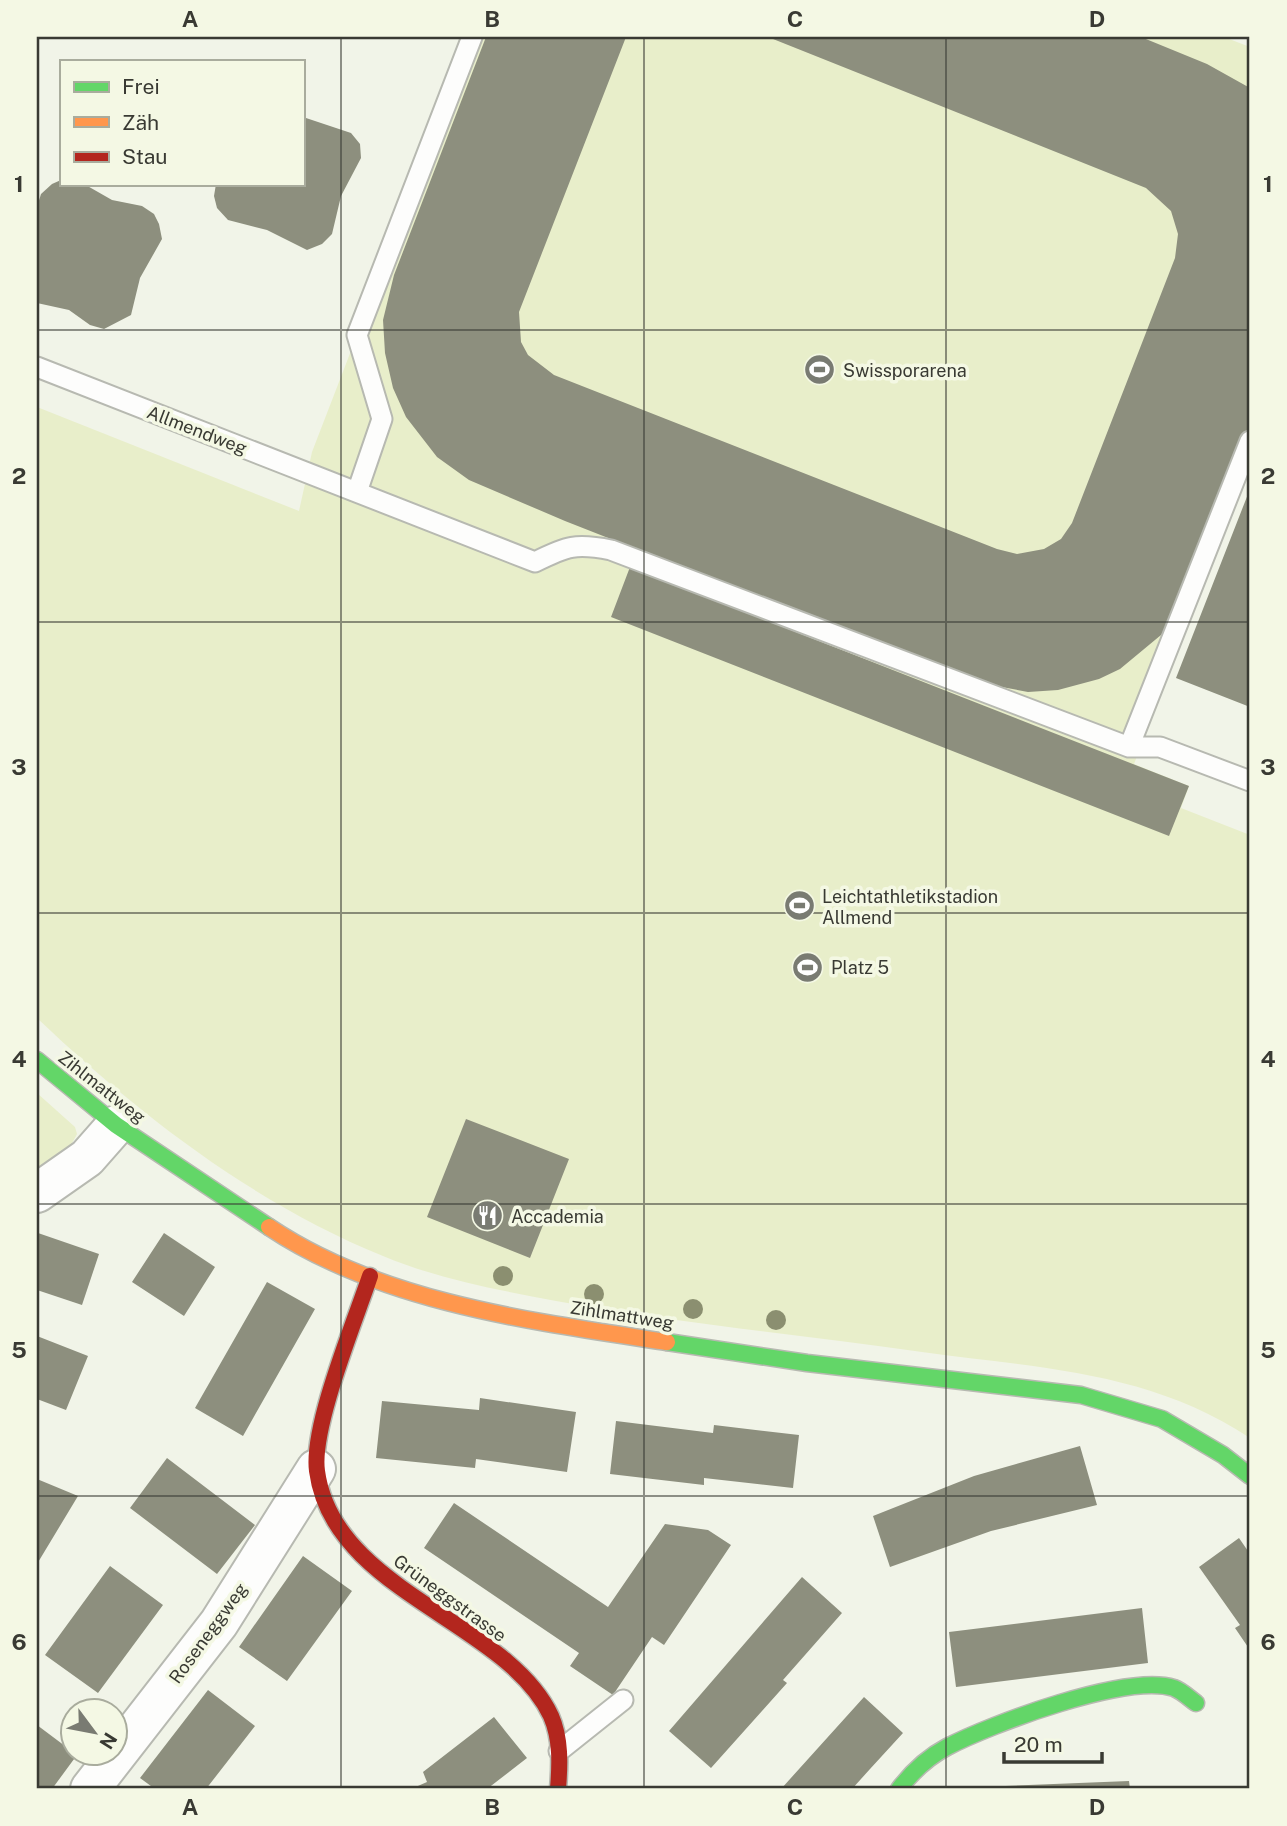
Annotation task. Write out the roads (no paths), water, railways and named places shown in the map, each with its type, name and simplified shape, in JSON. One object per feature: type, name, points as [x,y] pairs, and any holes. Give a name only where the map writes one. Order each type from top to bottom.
[{"type":"street","name":"Zihlmattweg","points":[[37,1060],[116,1125],[290,1242],[415,1293],[504,1315],[620,1335],[807,1363],[1081,1395],[1136,1409],[1162,1419],[1213,1449],[1250,1476]]},
{"type":"street","points":[[37,1193],[87,1157],[116,1125]]},
{"type":"street","name":"Grüneggstrasse","points":[[370,1276],[321,1430],[316,1469],[336,1522],[378,1570],[513,1667],[539,1696],[556,1730],[559,1751],[558,1789]]},
{"type":"street","name":"Roseneggweg","points":[[90,1789],[219,1623],[316,1469]]},
{"type":"street","points":[[899,1789],[917,1769],[946,1747],[1021,1715],[1139,1686],[1173,1688],[1196,1703]]},
{"type":"lane","points":[[357,492],[382,419],[357,335],[472,37]]},
{"type":"lane","name":"Allmendweg","points":[[37,367],[535,562],[567,546],[584,545],[611,550],[1129,747],[1160,747],[1250,781]]},
{"type":"lane","points":[[1129,747],[1250,441]]},
{"type":"lane","points":[[559,1751],[623,1700]]},
{"type":"place","name":"Swissporarena","points":[[820,370]]},
{"type":"place","name":"Leichtathletikstadion Allmend","points":[[799,906]]},
{"type":"place","name":"Platz 5","points":[[808,967]]},
{"type":"place","name":"Accademia","points":[[488,1216]]}]
